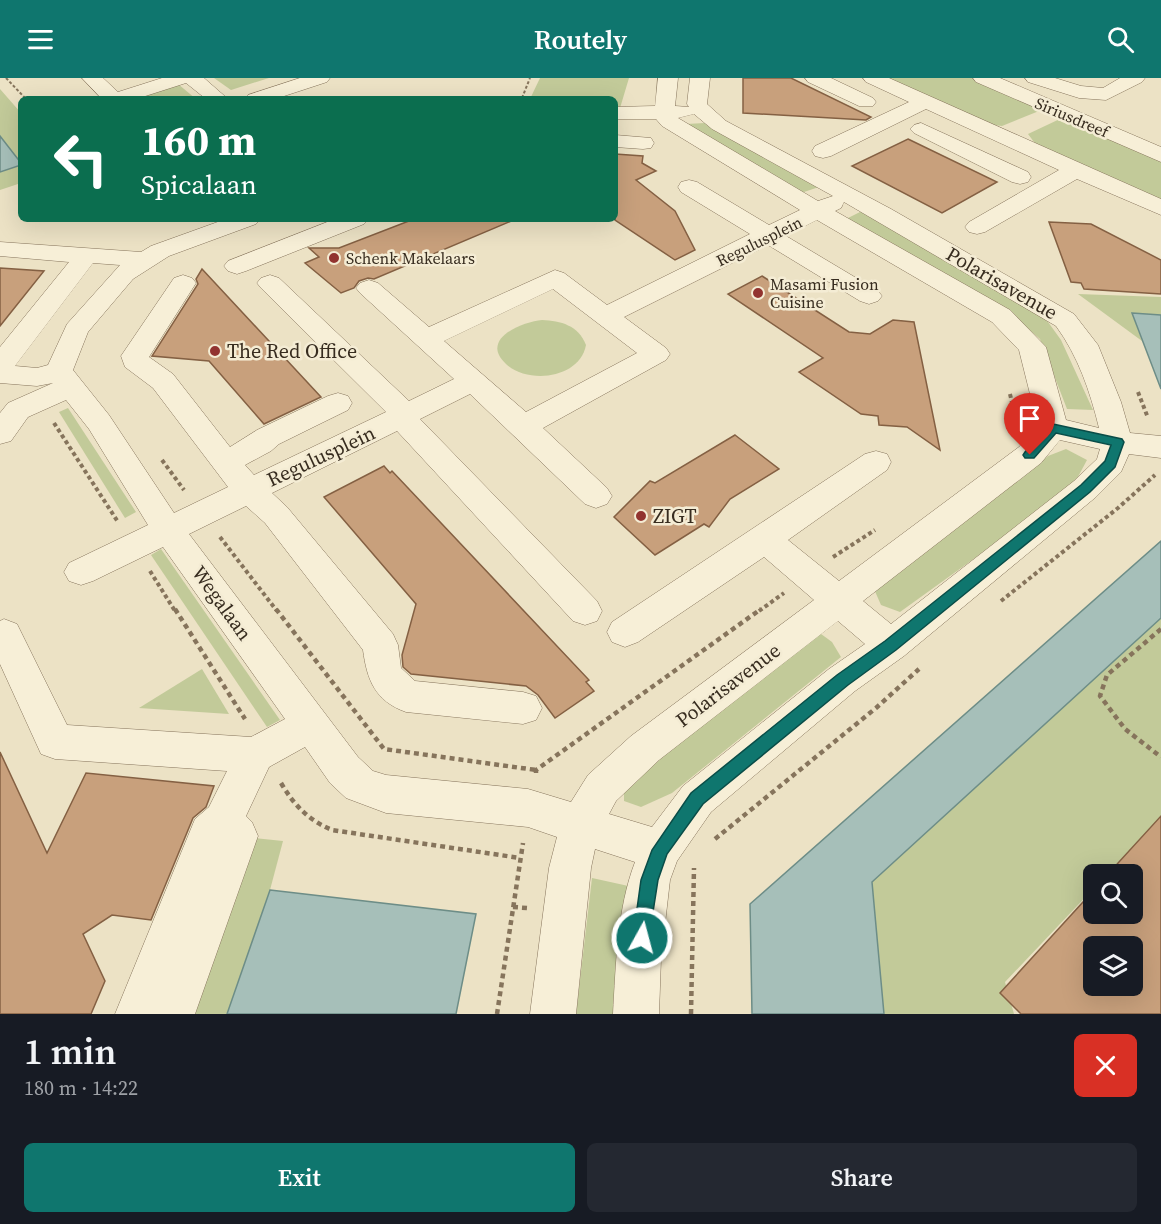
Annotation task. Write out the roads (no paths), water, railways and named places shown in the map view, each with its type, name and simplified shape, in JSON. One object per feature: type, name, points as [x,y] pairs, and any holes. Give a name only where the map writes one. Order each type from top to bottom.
[{"type":"street","points":[[92,78],[111,96]]},
{"type":"street","points":[[124,96],[183,78]]},
{"type":"street","points":[[192,78],[214,96]]},
{"type":"street","points":[[264,96],[320,78]]},
{"type":"street","points":[[664,114],[668,78]]},
{"type":"street","points":[[700,78],[697,104],[702,111]]},
{"type":"street","points":[[873,78],[1161,208]]},
{"type":"street","name":"Siriusdreef","points":[[982,78],[1161,155]]},
{"type":"street","points":[[1003,87],[1024,78]]},
{"type":"street","points":[[1035,78],[1079,92],[1106,94],[1135,78]]},
{"type":"street","points":[[820,79],[866,102]]},
{"type":"street","points":[[823,151],[926,102]]},
{"type":"street","points":[[969,152],[1054,109]]},
{"type":"street","points":[[618,113],[664,114],[702,111]]},
{"type":"street","name":"Polarisavenue","points":[[702,111],[719,124],[1065,320],[1084,345],[1107,402],[1118,442]]},
{"type":"street","name":"Polarisavenue","points":[[553,1014],[570,868],[581,823],[602,788],[645,748],[1030,455],[1053,428],[1032,346],[1001,316],[691,137],[669,122],[664,114]]},
{"type":"street","points":[[921,129],[1020,177]]},
{"type":"street","points":[[618,141],[643,143]]},
{"type":"street","points":[[977,227],[1076,170]]},
{"type":"street","points":[[689,187],[869,296]]},
{"type":"street","name":"Regulusplein","points":[[605,316],[848,196]]},
{"type":"street","points":[[0,434],[18,410],[65,379],[76,330],[124,274],[160,251],[240,222]]},
{"type":"street","points":[[237,266],[348,222]]},
{"type":"street","points":[[0,249],[146,260]]},
{"type":"street","points":[[0,366],[87,255]]},
{"type":"street","points":[[426,339],[555,278],[656,354],[524,426]]},
{"type":"street","points":[[183,284],[135,356],[135,361],[163,381],[249,490],[276,515],[380,645],[384,673],[406,696],[523,708]]},
{"type":"street","points":[[270,284],[399,408],[402,418],[585,611]]},
{"type":"street","points":[[369,288],[524,426],[596,496]]},
{"type":"street","points":[[0,374],[65,379]]},
{"type":"street","name":"Wegalaan","points":[[65,379],[99,422],[168,529],[344,770],[360,785],[386,794],[528,808],[677,854]]},
{"type":"street","name":"Regulusplein","points":[[81,572],[402,418],[474,381]]},
{"type":"street","points":[[226,462],[260,444],[268,437],[338,403]]},
{"type":"street","points":[[1053,428],[1118,442],[1161,447]]},
{"type":"street","points":[[636,1014],[639,958],[649,880],[677,854],[697,799],[842,680],[891,645],[1085,489],[1110,464],[1118,442]]},
{"type":"street","points":[[625,632],[876,462]]},
{"type":"street","points":[[765,539],[891,645]]},
{"type":"street","points":[[4,634],[54,742],[255,755],[310,724]]},
{"type":"street","points":[[138,1014],[210,833],[223,821],[255,755]]},
{"type":"street","points":[[172,1014],[237,836],[223,821]]},
{"type":"water","points":[[0,136],[18,159],[18,166],[0,172]]},
{"type":"water","points":[[1132,313],[1161,315],[1161,389]]},
{"type":"water","points":[[1161,541],[1161,618],[872,882],[884,1014],[752,1014],[750,904]]},
{"type":"water","points":[[270,890],[476,914],[456,1014],[227,1014]]},
{"type":"place","name":"Schenk Makelaars","points":[[334,258]]},
{"type":"place","name":"Masami Fusion Cuisine","points":[[758,293]]},
{"type":"place","name":"The Red Office","points":[[215,351]]},
{"type":"place","name":"ZIGT","points":[[641,516]]}]
